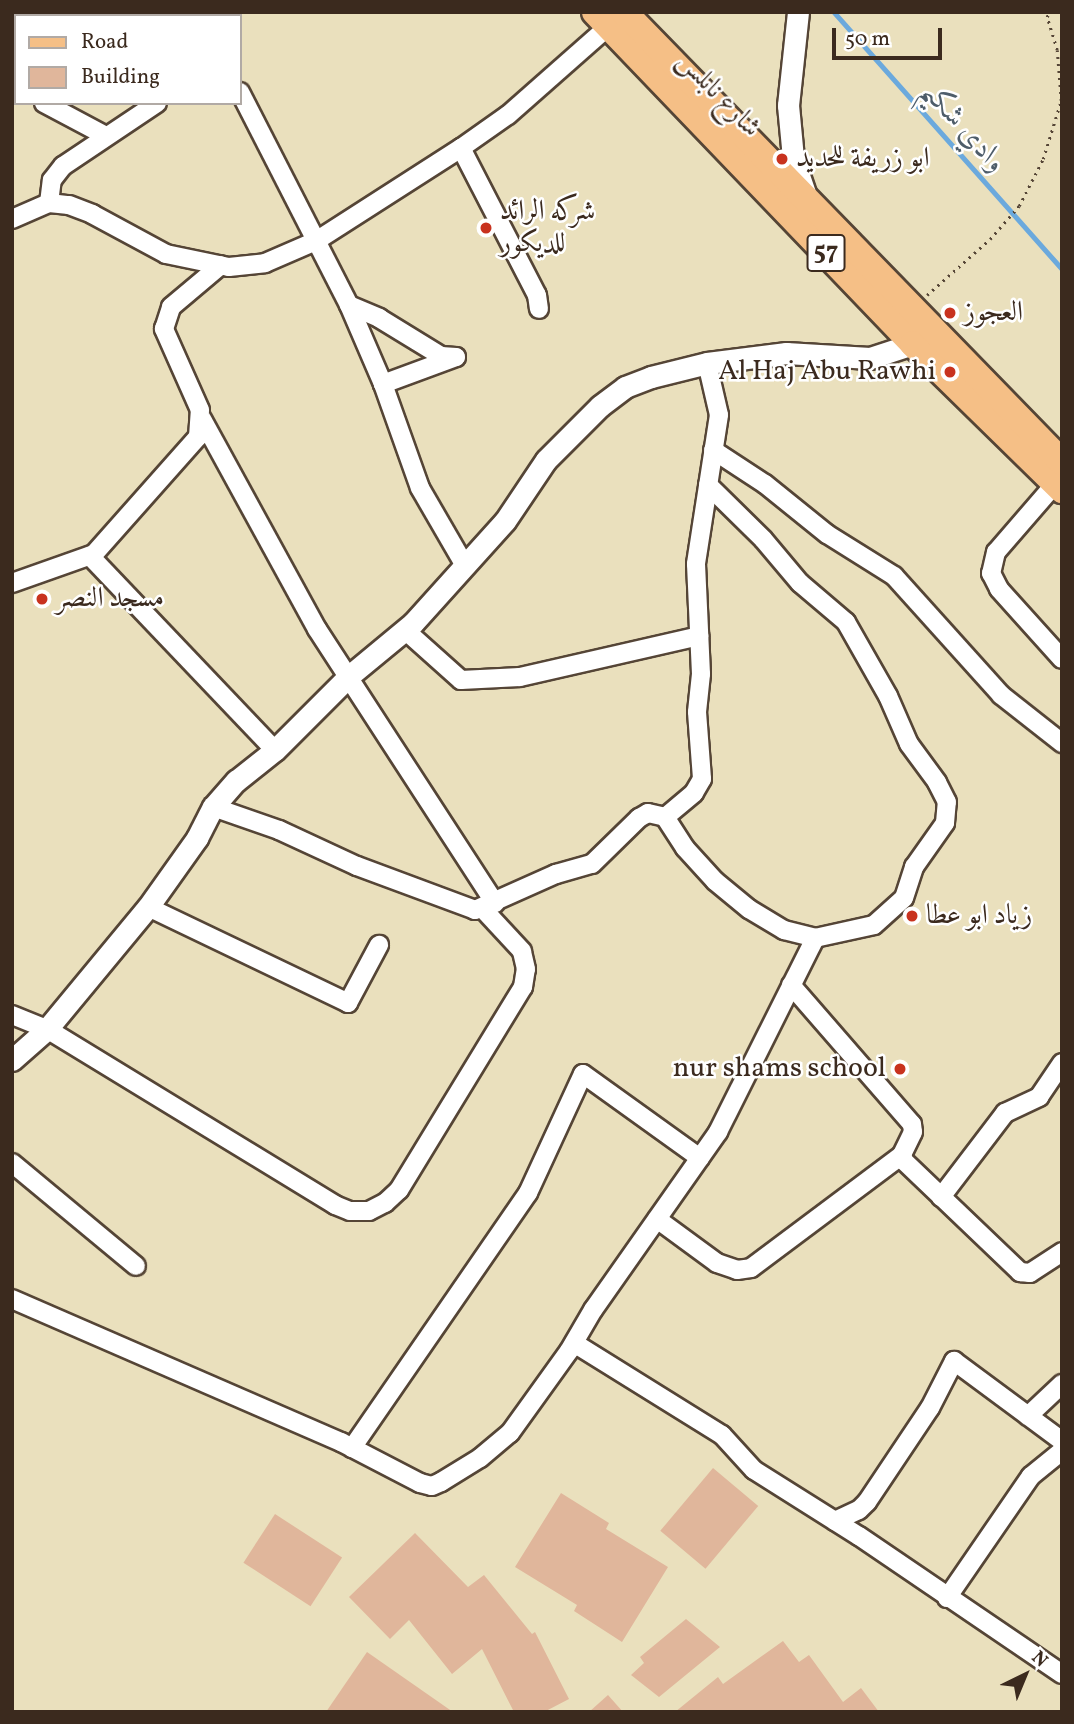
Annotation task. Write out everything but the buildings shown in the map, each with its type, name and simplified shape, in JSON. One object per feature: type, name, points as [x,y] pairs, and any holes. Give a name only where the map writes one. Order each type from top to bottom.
[{"type":"main road","name":"شارع نابلس","points":[[609,17],[769,162],[913,310],[1060,479]]},
{"type":"main road","name":"شارع نابلس","points":[[609,17],[913,344],[1060,479]]},
{"type":"street","points":[[798,12],[788,105],[793,158],[809,203]]},
{"type":"street","points":[[12,219],[49,203],[69,205],[92,214],[166,254],[221,265],[251,267],[316,241],[461,148],[508,115],[609,17]]},
{"type":"street","points":[[242,96],[349,305],[383,384],[420,488],[464,564]]},
{"type":"street","points":[[48,105],[106,136]]},
{"type":"street","points":[[49,203],[52,180],[63,166],[154,105]]},
{"type":"street","points":[[769,162],[788,105]]},
{"type":"street","points":[[461,148],[537,295],[539,309]]},
{"type":"street","points":[[12,1015],[47,1029],[335,1205],[351,1211],[369,1211],[385,1203],[399,1190],[523,988],[526,969],[522,951],[489,906],[349,676],[317,629],[202,419],[164,329],[171,307],[221,265]]},
{"type":"street","points":[[349,305],[379,318],[441,356],[456,357],[383,384]]},
{"type":"street","points":[[12,1060],[47,1029],[148,907],[197,838],[213,807],[236,781],[275,750],[349,676],[405,630],[505,521],[546,460],[600,406],[625,387],[651,377],[707,363],[786,353],[870,358],[913,344]]},
{"type":"street","points":[[665,817],[694,793],[702,779],[697,712],[701,674],[695,565],[719,415],[707,363]]},
{"type":"street","points":[[12,583],[90,556],[101,548],[192,445],[201,429],[202,419]]},
{"type":"street","points":[[713,450],[765,484],[827,534],[894,576],[1001,695],[1062,743]]},
{"type":"street","points":[[1060,479],[996,552],[991,573],[999,589],[1062,659]]},
{"type":"street","points":[[213,807],[279,830],[357,866],[469,909],[489,906],[556,874],[592,864],[639,818],[648,813],[665,817],[699,865],[732,896],[784,930],[815,938],[874,925],[890,914],[904,898],[914,867],[941,832],[947,802],[937,782],[909,744],[888,696],[846,622],[800,583],[762,539],[708,485]]},
{"type":"street","points":[[90,556],[275,750]]},
{"type":"street","points":[[405,630],[461,680],[520,677],[699,636]]},
{"type":"street","points":[[148,907],[348,1003],[379,945]]},
{"type":"street","points":[[12,1299],[352,1448],[420,1483],[432,1486],[442,1482],[480,1458],[510,1433],[574,1343],[593,1310],[725,1120],[815,938]]},
{"type":"street","points":[[657,1219],[717,1263],[737,1270],[751,1268],[902,1154],[913,1132],[912,1124],[791,985]]},
{"type":"street","points":[[941,1197],[1004,1113],[1039,1097],[1062,1063]]},
{"type":"street","points":[[352,1448],[528,1193],[583,1074],[700,1158]]},
{"type":"street","points":[[902,1154],[904,1161],[1020,1272],[1030,1273],[1062,1252]]},
{"type":"street","points":[[12,1163],[136,1266]]},
{"type":"street","points":[[574,1343],[722,1435],[754,1470],[835,1521],[1062,1674]]},
{"type":"street","points":[[835,1521],[859,1510],[867,1502],[930,1408],[954,1361],[1062,1441]]},
{"type":"street","points":[[1028,1416],[1062,1384]]},
{"type":"street","points":[[947,1598],[1031,1476],[1062,1451]]},
{"type":"path","points":[[913,310],[990,239],[1019,206],[1043,159],[1061,101],[1057,50],[1047,17],[1049,12]]},
{"type":"waterway","name":"وادي شكيم","points":[[834,12],[1062,269]]},
{"type":"place","name":"ابو زريفة للحديد","points":[[782,159]]},
{"type":"place","name":"شركه الرائد للديكور","points":[[486,228]]},
{"type":"place","name":"العجوز","points":[[950,313]]},
{"type":"place","name":"Al Haj Abu Rawhi","points":[[950,372]]},
{"type":"place","name":"مسجد النصر","points":[[42,599]]},
{"type":"place","name":"زياد ابو عطا","points":[[912,916]]},
{"type":"place","name":"nur shams school","points":[[900,1069]]}]
